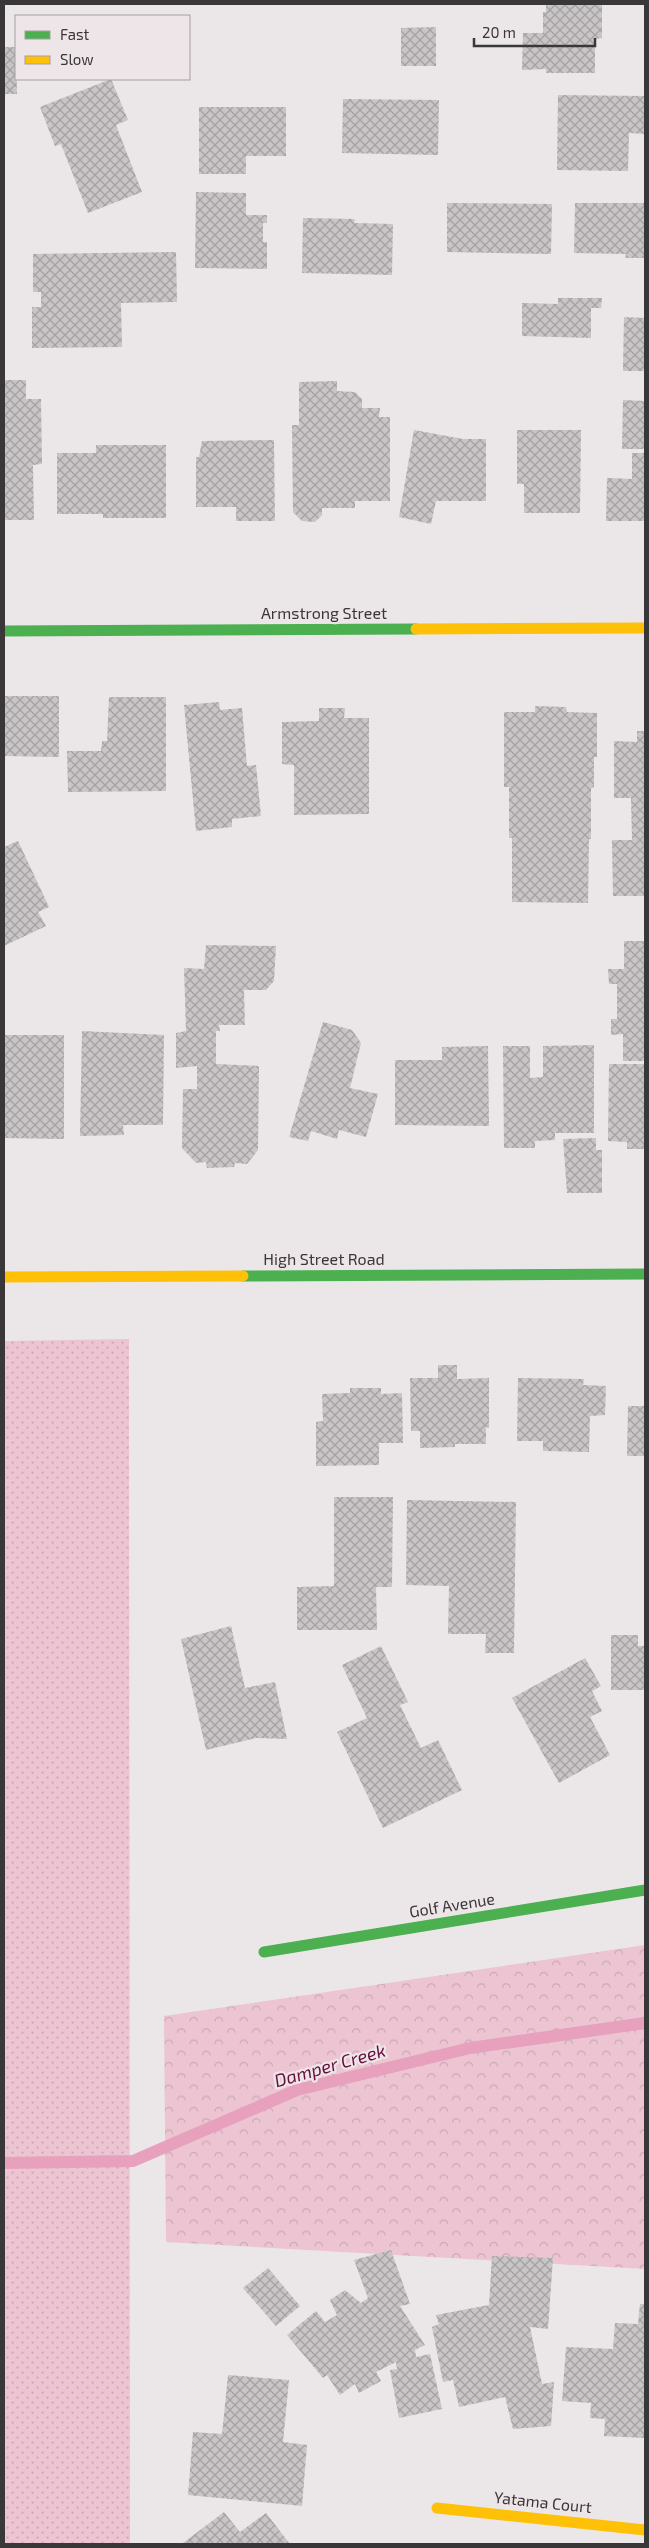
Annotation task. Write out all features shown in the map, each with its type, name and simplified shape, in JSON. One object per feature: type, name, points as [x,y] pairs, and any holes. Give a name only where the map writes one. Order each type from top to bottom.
[{"type":"street","name":"Armstrong Street","points":[[4,631],[645,628]]},
{"type":"street","name":"High Street Road","points":[[4,1277],[645,1274]]},
{"type":"street","name":"Golf Avenue","points":[[264,1952],[645,1890]]},
{"type":"street","name":"Yatama Court","points":[[437,2508],[645,2530]]},
{"type":"green space","points":[[129,1339],[130,2544],[4,2544],[4,1341]]},
{"type":"green space","points":[[645,1945],[645,2269],[166,2242],[164,2016]]},
{"type":"building","points":[[546,4],[602,4],[602,38],[595,39],[595,73],[546,73],[546,69],[522,70],[523,33],[543,33],[543,12],[546,12]]},
{"type":"building","points":[[436,27],[436,66],[401,66],[401,28]]},
{"type":"building","points":[[4,47],[15,47],[17,94],[4,94]]},
{"type":"building","points":[[111,80],[128,120],[116,125],[142,192],[88,213],[61,144],[55,146],[40,107]]},
{"type":"building","points":[[558,95],[645,96],[645,134],[629,133],[628,171],[557,170]]},
{"type":"building","points":[[343,99],[439,100],[438,155],[342,153]]},
{"type":"building","points":[[199,107],[286,107],[286,156],[246,156],[246,174],[199,174]]},
{"type":"building","points":[[196,192],[246,193],[246,215],[267,215],[267,223],[263,223],[263,242],[267,242],[267,269],[195,268]]},
{"type":"building","points":[[447,203],[552,204],[551,254],[447,252]]},
{"type":"building","points":[[575,203],[645,203],[645,258],[625,258],[626,254],[574,253]]},
{"type":"building","points":[[303,218],[355,219],[354,223],[393,224],[392,275],[302,273]]},
{"type":"building","points":[[176,252],[177,302],[121,303],[122,347],[32,348],[32,307],[41,307],[41,292],[33,292],[33,254]]},
{"type":"building","points":[[558,298],[602,298],[601,308],[591,308],[591,338],[522,336],[522,303],[558,304]]},
{"type":"building","points":[[624,317],[645,318],[645,371],[623,371]]},
{"type":"building","points":[[4,380],[26,380],[26,399],[41,399],[42,464],[33,465],[34,520],[4,520]]},
{"type":"building","points":[[337,381],[337,391],[355,392],[362,399],[362,408],[380,408],[379,417],[390,417],[390,501],[355,501],[355,508],[322,508],[322,515],[315,522],[302,521],[293,512],[292,425],[299,425],[299,382]]},
{"type":"building","points":[[623,400],[645,401],[645,449],[622,449]]},
{"type":"building","points":[[414,430],[463,439],[486,439],[486,501],[436,501],[431,524],[399,517]]},
{"type":"building","points":[[517,430],[581,430],[580,513],[524,513],[524,484],[517,484]]},
{"type":"building","points":[[274,440],[275,521],[236,521],[236,507],[196,507],[196,457],[199,457],[202,441]]},
{"type":"building","points":[[96,445],[166,445],[166,518],[103,518],[103,514],[57,514],[57,453],[96,453]]},
{"type":"building","points":[[632,453],[645,453],[645,521],[606,521],[607,478],[632,479]]},
{"type":"building","points":[[4,696],[59,696],[59,757],[4,756]]},
{"type":"building","points":[[109,697],[166,697],[166,791],[68,792],[67,751],[101,751],[102,741],[107,741]]},
{"type":"building","points":[[219,702],[220,710],[242,708],[247,766],[256,765],[261,816],[232,819],[232,827],[196,831],[184,705]]},
{"type":"building","points":[[535,706],[566,707],[567,712],[597,713],[597,757],[594,757],[594,787],[591,788],[588,903],[512,902],[512,838],[509,838],[509,787],[504,787],[504,712],[535,712]]},
{"type":"building","points":[[319,708],[345,708],[344,718],[369,718],[369,814],[294,815],[294,765],[282,764],[282,722],[319,721]]},
{"type":"building","points":[[637,731],[645,731],[645,896],[613,896],[612,840],[632,840],[631,798],[614,798],[614,741],[637,742]]},
{"type":"building","points":[[18,841],[49,907],[38,912],[46,926],[4,946],[4,847]]},
{"type":"building","points":[[624,941],[645,941],[645,1061],[623,1061],[623,1034],[611,1035],[611,1019],[617,1019],[617,984],[609,984],[608,969],[624,969]]},
{"type":"building","points":[[206,945],[276,946],[274,981],[266,990],[244,990],[245,1025],[219,1025],[220,1031],[216,1031],[216,1064],[259,1066],[258,1150],[247,1164],[235,1163],[234,1167],[207,1168],[206,1162],[196,1163],[182,1148],[183,1089],[197,1089],[197,1066],[176,1068],[176,1033],[186,1031],[184,968],[204,969]]},
{"type":"building","points":[[323,1022],[352,1030],[361,1043],[350,1088],[378,1094],[366,1137],[339,1130],[337,1139],[311,1131],[308,1141],[289,1137]]},
{"type":"building","points":[[82,1031],[164,1035],[163,1125],[123,1125],[124,1135],[80,1136]]},
{"type":"building","points":[[4,1035],[64,1035],[64,1139],[4,1138]]},
{"type":"building","points":[[594,1045],[594,1133],[555,1133],[555,1140],[535,1141],[535,1148],[504,1148],[503,1046],[530,1046],[530,1078],[543,1077],[543,1046]]},
{"type":"building","points":[[488,1046],[489,1126],[395,1125],[395,1060],[442,1060],[442,1047]]},
{"type":"building","points":[[609,1064],[645,1064],[645,1149],[627,1149],[627,1142],[608,1141]]},
{"type":"building","points":[[596,1138],[596,1150],[602,1150],[602,1193],[567,1193],[563,1139]]},
{"type":"building","points":[[438,1365],[457,1365],[457,1379],[489,1378],[489,1428],[486,1427],[486,1444],[455,1444],[455,1447],[420,1448],[420,1431],[411,1431],[410,1378],[438,1378]]},
{"type":"building","points":[[518,1378],[584,1379],[583,1385],[606,1386],[605,1415],[590,1416],[589,1452],[543,1451],[543,1441],[517,1441]]},
{"type":"building","points":[[350,1388],[381,1388],[381,1394],[402,1393],[403,1443],[379,1443],[379,1465],[316,1466],[316,1422],[323,1421],[322,1394],[350,1393]]},
{"type":"building","points":[[628,1406],[645,1406],[645,1456],[627,1456]]},
{"type":"building","points":[[334,1497],[393,1497],[392,1587],[376,1587],[377,1630],[297,1630],[297,1587],[334,1586]]},
{"type":"building","points":[[407,1500],[516,1502],[514,1653],[485,1653],[486,1634],[448,1634],[449,1586],[406,1585]]},
{"type":"building","points":[[231,1626],[245,1688],[275,1682],[287,1739],[256,1738],[206,1750],[181,1639]]},
{"type":"building","points":[[611,1635],[638,1635],[638,1646],[645,1646],[645,1690],[611,1690]]},
{"type":"building","points":[[381,1646],[408,1702],[400,1705],[421,1748],[438,1740],[462,1790],[383,1828],[337,1732],[367,1718],[342,1665]]},
{"type":"building","points":[[585,1658],[601,1686],[592,1691],[602,1711],[590,1717],[610,1755],[559,1783],[512,1698]]},
{"type":"building","points":[[391,2250],[410,2304],[400,2306],[425,2345],[415,2350],[416,2357],[430,2354],[442,2409],[399,2418],[390,2370],[397,2369],[396,2362],[376,2372],[381,2381],[359,2393],[355,2384],[340,2395],[327,2375],[323,2378],[287,2335],[316,2311],[325,2322],[337,2315],[330,2300],[345,2290],[361,2303],[368,2298],[354,2260]]},
{"type":"building","points":[[492,2256],[553,2258],[548,2329],[530,2327],[542,2384],[554,2382],[551,2426],[513,2429],[505,2397],[459,2407],[453,2380],[443,2382],[432,2327],[439,2324],[436,2315],[489,2305]]},
{"type":"building","points":[[268,2268],[300,2306],[276,2326],[243,2288]]},
{"type":"building","points":[[640,2304],[645,2304],[645,2438],[604,2436],[605,2419],[590,2418],[591,2403],[562,2401],[566,2347],[613,2349],[615,2323],[638,2324]]},
{"type":"building","points":[[228,2375],[289,2380],[283,2442],[307,2445],[302,2506],[188,2495],[193,2432],[222,2434]]},
{"type":"building","points":[[224,2512],[240,2532],[266,2513],[290,2544],[183,2543]]},
{"type":"waterway","name":"Damper Creek","points":[[4,2163],[133,2161],[297,2090],[470,2048],[645,2023]]},
{"type":"traffic: fast","points":[[4,631],[416,629]]},
{"type":"traffic: fast","points":[[243,1276],[645,1274]]},
{"type":"traffic: fast","points":[[264,1952],[645,1890]]},
{"type":"traffic: slow","points":[[416,629],[645,628]]},
{"type":"traffic: slow","points":[[4,1277],[243,1276]]},
{"type":"traffic: slow","points":[[437,2508],[645,2530]]}]
